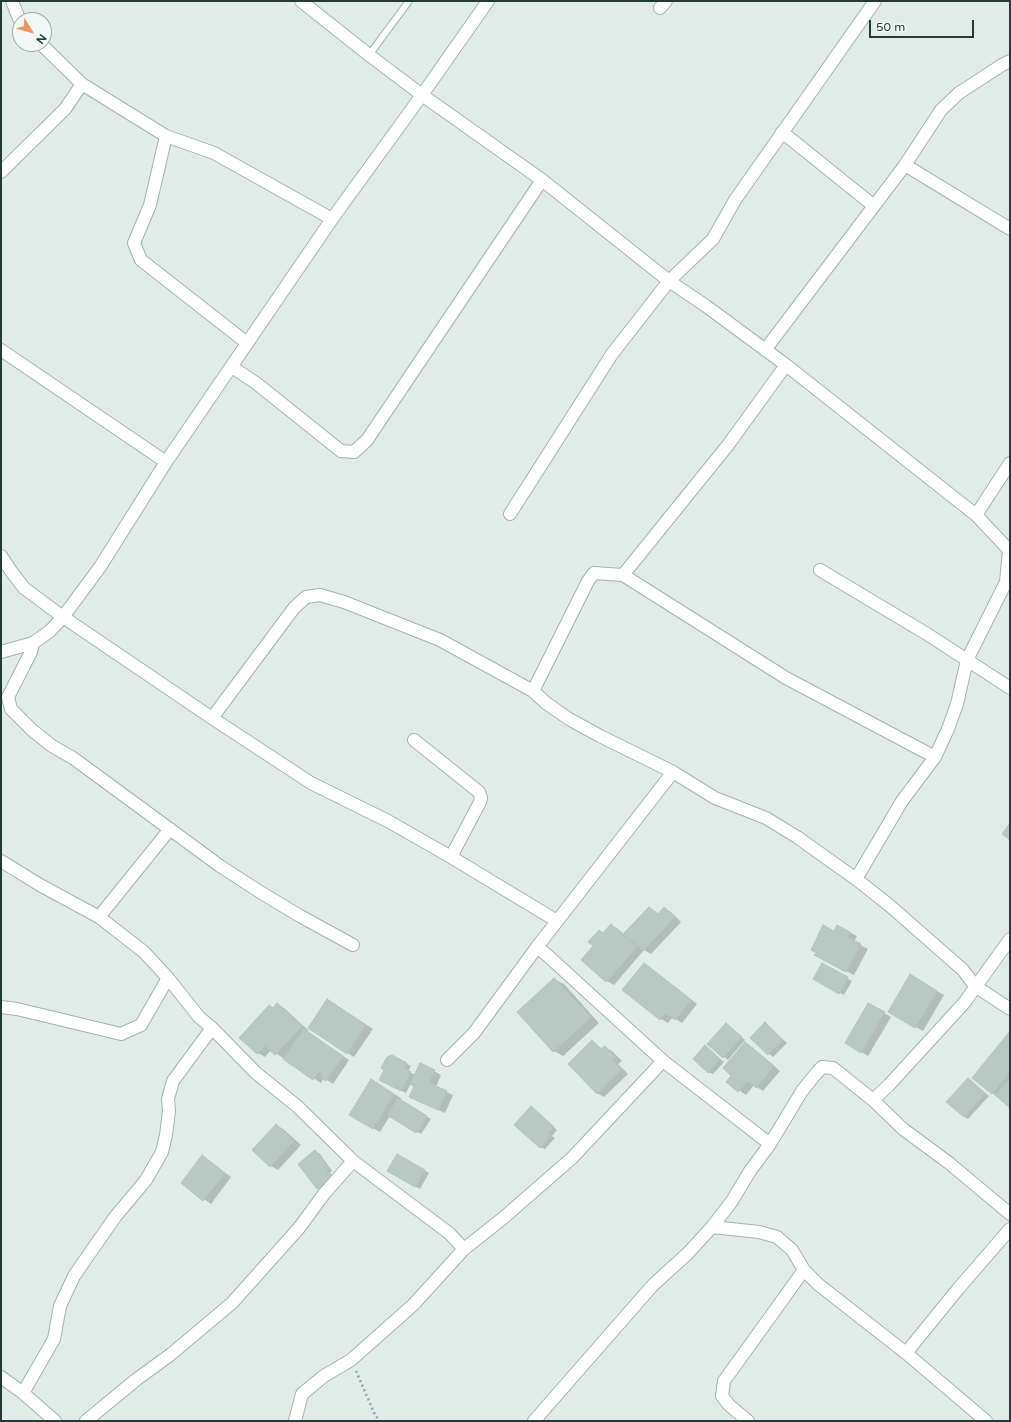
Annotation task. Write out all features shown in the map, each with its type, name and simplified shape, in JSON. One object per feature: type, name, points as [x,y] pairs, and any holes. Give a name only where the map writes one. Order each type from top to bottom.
[{"type":"street","points":[[12,1],[16,12]]},
{"type":"street","points":[[1,652],[33,643],[50,631],[100,567],[166,462],[332,218],[422,95],[488,1]]},
{"type":"street","points":[[510,514],[612,354],[669,281],[713,239],[735,200],[875,1]]},
{"type":"street","points":[[308,3],[369,55],[422,95],[542,180],[669,281],[706,306],[786,365],[976,515],[1009,550],[1006,582],[967,660],[957,704],[948,729],[935,757],[902,801],[856,879]]},
{"type":"street","points":[[49,52],[82,84],[166,136],[214,153],[332,218]]},
{"type":"street","points":[[765,350],[905,165],[941,110],[959,93],[1002,64],[1010,61]]},
{"type":"street","points":[[1,172],[65,109],[82,84]]},
{"type":"street","points":[[782,132],[874,206]]},
{"type":"street","points":[[166,136],[150,205],[134,243],[141,260],[247,343]]},
{"type":"street","points":[[905,165],[1010,229]]},
{"type":"street","points":[[232,367],[256,383],[341,451],[354,452],[367,440],[542,180]]},
{"type":"street","points":[[1,350],[166,462]]},
{"type":"street","points":[[623,575],[728,445],[786,365]]},
{"type":"street","points":[[976,515],[1010,463]]},
{"type":"street","points":[[1,556],[10,571],[24,588],[62,617],[311,783],[388,822],[452,857],[557,921]]},
{"type":"street","points":[[820,570],[1010,688]]},
{"type":"street","points":[[533,691],[588,581],[594,573],[623,575],[786,678],[935,757]]},
{"type":"street","points":[[212,718],[294,608],[306,597],[320,595],[344,602],[440,640],[533,691],[546,703],[569,719],[600,736],[673,772],[715,798],[766,818],[797,837],[856,879],[889,905],[963,970],[975,986],[1010,1010]]},
{"type":"street","points":[[33,643],[31,652],[8,697],[11,709],[32,730],[52,746],[73,758],[220,866],[300,916],[353,945]]},
{"type":"street","points":[[414,740],[479,792],[481,798],[452,857]]},
{"type":"street","points":[[447,1060],[474,1033],[537,947],[673,772]]},
{"type":"street","points":[[99,917],[170,829]]},
{"type":"street","points":[[1,861],[40,885],[99,917],[144,952],[168,978],[199,1017],[212,1028],[256,1073],[297,1106],[353,1161],[449,1233],[464,1249]]},
{"type":"street","points":[[874,1100],[964,1003],[1010,939]]},
{"type":"street","points":[[537,947],[548,955],[663,1061],[770,1144]]},
{"type":"street","points":[[1,1007],[17,1009],[121,1034],[141,1025],[168,978]]},
{"type":"street","points":[[23,1393],[54,1339],[60,1306],[74,1276],[115,1217],[146,1180],[162,1152],[169,1111],[168,1098],[173,1081],[212,1028]]},
{"type":"street","points":[[296,1421],[302,1394],[324,1376],[351,1360],[413,1305],[464,1249],[502,1219],[572,1158],[663,1061]]},
{"type":"street","points":[[534,1421],[653,1285],[687,1254],[712,1226],[732,1200],[750,1171],[770,1144],[802,1091],[822,1067],[833,1068],[874,1100],[903,1129],[949,1163],[1010,1214]]},
{"type":"street","points":[[86,1421],[137,1379],[170,1355],[232,1303],[299,1228],[324,1194],[353,1161]]},
{"type":"street","points":[[712,1226],[759,1232],[777,1237],[792,1250],[804,1270],[819,1285],[906,1353],[986,1421]]},
{"type":"street","points":[[906,1353],[958,1289],[1010,1229]]},
{"type":"street","points":[[748,1421],[729,1405],[722,1396],[724,1381],[804,1270]]},
{"type":"street","points":[[1,1377],[23,1393],[55,1421]]},
{"type":"lane","points":[[369,55],[409,1]]},
{"type":"path","points":[[351,1360],[375,1415],[380,1421]]},
{"type":"building","points":[[1010,823],[1010,840],[1002,834]]},
{"type":"building","points":[[649,907],[658,914],[664,907],[675,917],[643,951],[624,933]]},
{"type":"building","points":[[611,924],[637,947],[606,982],[581,960],[593,946],[588,942],[599,930],[603,933]]},
{"type":"building","points":[[823,925],[834,931],[837,925],[850,932],[847,937],[861,944],[846,972],[814,955],[817,953],[811,950]]},
{"type":"building","points":[[644,963],[691,1000],[675,1020],[666,1013],[660,1020],[622,990]]},
{"type":"building","points":[[822,963],[848,977],[839,994],[813,979]]},
{"type":"building","points":[[910,974],[937,991],[915,1028],[888,1012]]},
{"type":"building","points":[[554,978],[591,1017],[553,1052],[517,1012]]},
{"type":"building","points":[[327,999],[366,1025],[347,1054],[308,1028]]},
{"type":"building","points":[[277,1003],[302,1026],[275,1055],[265,1046],[257,1054],[239,1038],[269,1005],[273,1008]]},
{"type":"building","points":[[868,1003],[885,1012],[861,1053],[845,1043]]},
{"type":"building","points":[[765,1022],[783,1040],[768,1055],[750,1038]]},
{"type":"building","points":[[726,1023],[742,1037],[723,1058],[707,1044]]},
{"type":"building","points":[[304,1029],[343,1056],[326,1081],[322,1079],[320,1070],[313,1080],[283,1059]]},
{"type":"building","points":[[1010,1031],[1010,1072],[992,1094],[972,1078]]},
{"type":"building","points":[[592,1040],[601,1049],[605,1046],[615,1057],[612,1060],[622,1069],[597,1094],[568,1064]]},
{"type":"building","points":[[745,1042],[774,1066],[756,1088],[748,1081],[738,1092],[726,1082],[731,1076],[723,1068]]},
{"type":"building","points":[[705,1045],[720,1059],[708,1073],[693,1059]]},
{"type":"building","points":[[392,1055],[407,1063],[404,1068],[411,1072],[401,1091],[379,1080],[384,1070],[381,1068],[387,1057]]},
{"type":"building","points":[[420,1063],[435,1070],[429,1083],[447,1091],[438,1110],[409,1097],[414,1086],[410,1084]]},
{"type":"building","points":[[968,1078],[985,1093],[964,1117],[946,1102]]},
{"type":"building","points":[[1010,1078],[1010,1108],[995,1095]]},
{"type":"building","points":[[371,1079],[394,1094],[373,1129],[349,1115]]},
{"type":"building","points":[[398,1098],[427,1116],[416,1133],[387,1115]]},
{"type":"building","points":[[531,1106],[554,1127],[548,1133],[551,1135],[540,1148],[514,1125]]},
{"type":"building","points":[[276,1124],[294,1141],[270,1167],[252,1150]]},
{"type":"building","points":[[315,1150],[329,1168],[326,1170],[332,1177],[317,1189],[298,1164]]},
{"type":"building","points":[[397,1154],[425,1170],[415,1187],[387,1171]]},
{"type":"building","points":[[202,1155],[225,1173],[203,1201],[181,1183]]}]
